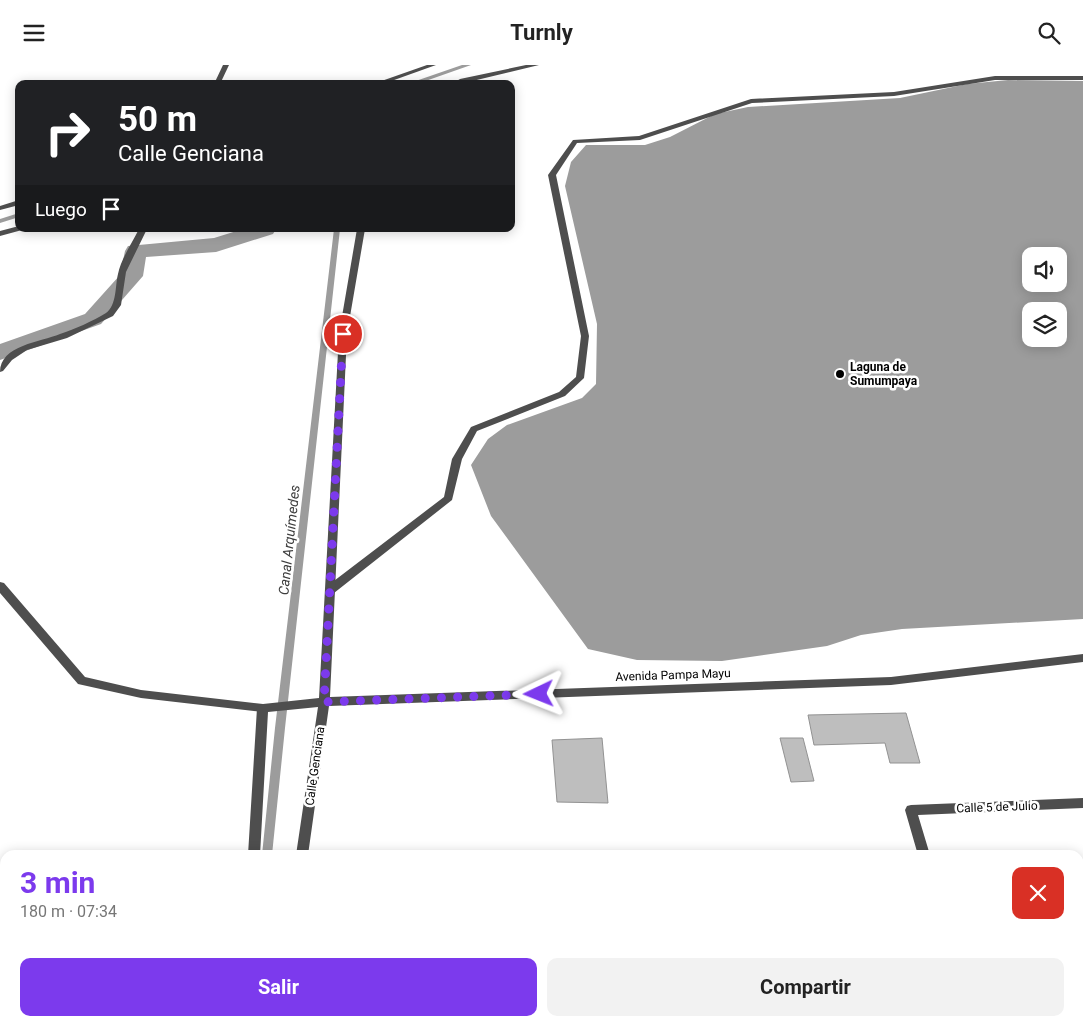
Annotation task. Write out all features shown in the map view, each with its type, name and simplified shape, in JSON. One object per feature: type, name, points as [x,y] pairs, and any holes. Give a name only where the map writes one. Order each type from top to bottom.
[{"type":"street","points":[[218,80],[226,65]]},
{"type":"street","points":[[388,80],[433,65]]},
{"type":"street","points":[[468,80],[536,65]]},
{"type":"street","points":[[330,590],[449,498],[457,459],[474,429],[562,394],[580,378],[585,336],[552,175],[575,141],[640,138],[751,101],[894,94],[995,78],[1083,78]]},
{"type":"street","points":[[0,208],[15,203]]},
{"type":"street","points":[[0,234],[15,229]]},
{"type":"street","points":[[0,369],[9,358],[24,348],[64,336],[110,314],[116,305],[122,272],[142,232]]},
{"type":"street","name":"Calle Genciana","points":[[303,850],[320,703],[330,590],[343,334],[360,232]]},
{"type":"street","name":"Avenida Pampa Mayu","points":[[0,586],[82,681],[142,694],[263,707],[320,703],[891,681],[1083,658]]},
{"type":"street","points":[[254,850],[263,707]]},
{"type":"street","name":"Calle 5 de Julio","points":[[923,850],[911,810],[1083,803]]},
{"type":"shaded area","name":"Laguna de Sumumpaya","points":[[1008,80],[1083,81],[1083,619],[902,629],[861,635],[827,646],[722,661],[637,660],[588,649],[491,516],[471,465],[488,439],[507,425],[582,398],[596,384],[597,324],[565,186],[571,162],[586,145],[645,145],[670,137],[715,114],[748,107],[900,98],[967,84]]},
{"type":"building","points":[[906,713],[920,763],[890,763],[885,743],[814,745],[808,715]]},
{"type":"building","points":[[602,738],[608,803],[557,802],[552,740]]},
{"type":"building","points":[[780,738],[803,738],[814,781],[791,782]]},
{"type":"waterway","points":[[422,80],[468,65]]},
{"type":"waterway","points":[[0,221],[15,216]]},
{"type":"waterway","points":[[0,352],[93,319],[131,276],[136,251],[216,245],[256,232]]},
{"type":"waterway","name":"Canal Arquímedes","points":[[268,850],[337,232]]},
{"type":"place","name":"Laguna de Sumumpaya","points":[[840,374]]},
{"type":"route","points":[[343,334],[324,702],[539,694]]}]
